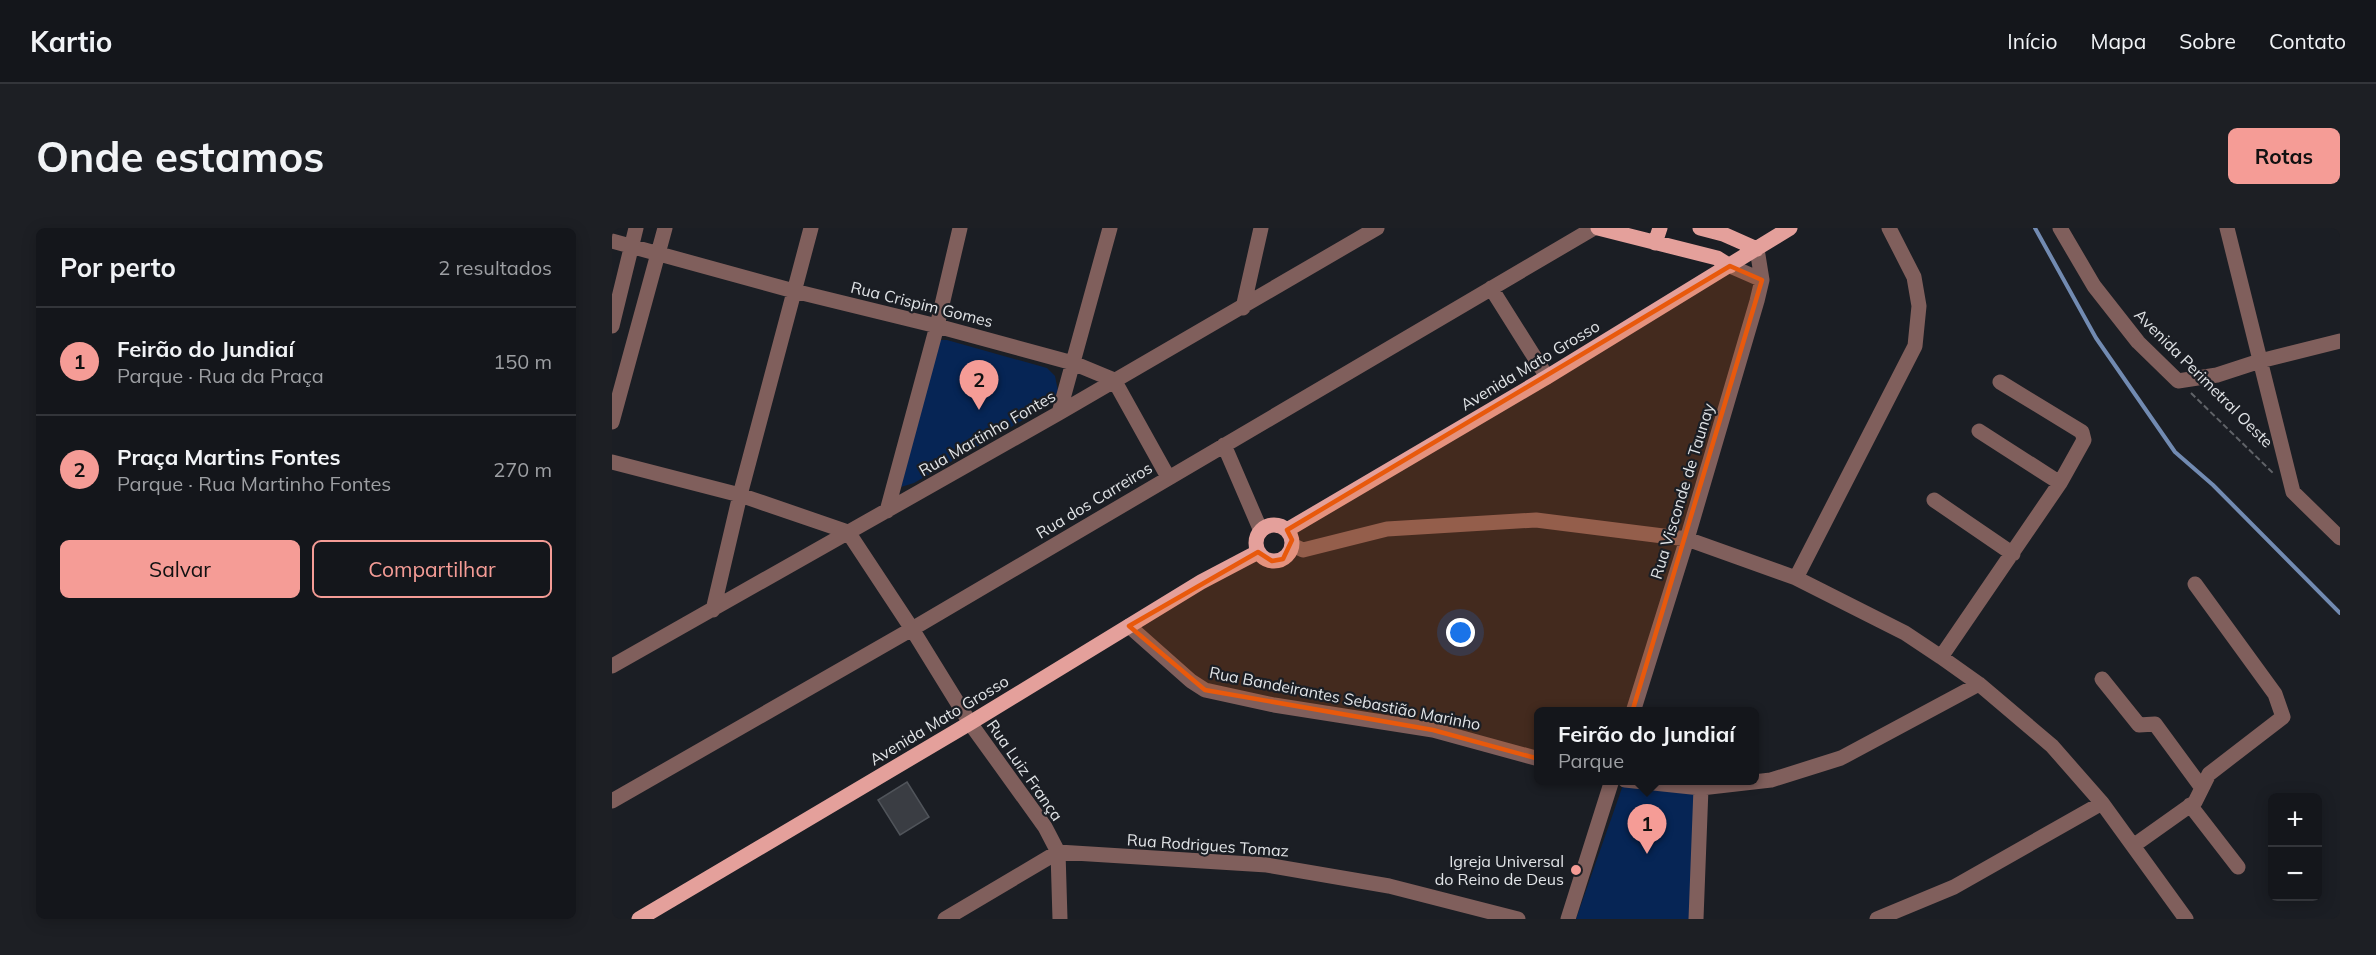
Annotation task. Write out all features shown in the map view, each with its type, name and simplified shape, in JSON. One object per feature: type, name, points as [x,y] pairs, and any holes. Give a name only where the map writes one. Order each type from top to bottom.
[{"type":"main road","points":[[1596,228],[1657,236],[1717,258],[1730,266]]},
{"type":"main road","points":[[1700,228],[1723,234],[1757,249]]},
{"type":"main road","name":"Avenida Mato Grosso","points":[[1287,530],[1547,376],[1790,228]]},
{"type":"main road","points":[[1271,525],[1287,530],[1292,545],[1287,556],[1277,561],[1266,560],[1258,552],[1256,541],[1261,531],[1271,525]]},
{"type":"main road","name":"Avenida Mato Grosso","points":[[639,919],[970,723],[1201,582],[1258,552]]},
{"type":"street","points":[[612,326],[636,228]]},
{"type":"street","points":[[612,422],[665,228]]},
{"type":"street","points":[[713,610],[740,495],[811,228]]},
{"type":"street","points":[[887,511],[937,326],[960,228]]},
{"type":"street","points":[[1059,413],[1110,228]]},
{"type":"street","points":[[1243,308],[1261,228]]},
{"type":"street","name":"Rua Martinho Fontes","points":[[612,666],[1243,308],[1377,228]]},
{"type":"street","name":"Rua dos Carreiros","points":[[612,801],[912,629],[1596,228]]},
{"type":"street","points":[[1796,578],[1915,346],[1919,306],[1914,277],[1889,228]]},
{"type":"street","name":"Avenida Perimetral Oeste","points":[[2060,228],[2094,286],[2138,342],[2178,381]]},
{"type":"street","points":[[2228,228],[2293,492],[2340,538]]},
{"type":"street","name":"Rua Crispim Gomes","points":[[612,241],[1073,363],[1114,380]]},
{"type":"street","name":"Rua Visconde de Taunay","points":[[1634,707],[1688,539],[1762,280],[1757,249]]},
{"type":"street","points":[[1730,266],[1762,280]]},
{"type":"street","points":[[1491,288],[1547,376]]},
{"type":"street","points":[[2178,381],[2217,375],[2260,361],[2340,341]]},
{"type":"street","points":[[1114,380],[1168,477]]},
{"type":"street","points":[[1941,657],[2060,483],[2084,440],[2082,432],[2000,382]]},
{"type":"street","points":[[1979,431],[2060,483]]},
{"type":"street","points":[[1224,445],[1261,531]]},
{"type":"street","points":[[612,462],[740,495],[848,532]]},
{"type":"street","points":[[1934,500],[2013,554]]},
{"type":"street","points":[[1292,545],[1303,550],[1386,529],[1536,520],[1688,539],[1796,578],[1905,633],[1979,684],[2052,746],[2102,803],[2186,919]]},
{"type":"street","name":"Rua Luiz França","points":[[848,532],[970,723],[1045,826],[1058,852],[1060,919]]},
{"type":"street","points":[[2133,846],[2195,802],[2210,774],[2283,717],[2275,694],[2195,584]]},
{"type":"street","name":"Rua Bandeirantes Sebastião Marinho","points":[[1129,626],[1204,690],[1274,705],[1433,730],[1534,758]]},
{"type":"street","points":[[2102,679],[2139,725],[2155,724],[2202,788]]},
{"type":"street","points":[[1759,781],[1771,780],[1841,758],[1979,684]]},
{"type":"street","points":[[1568,919],[1610,785]]},
{"type":"street","points":[[1672,785],[1701,788],[1727,785]]},
{"type":"street","points":[[1696,919],[1701,788]]},
{"type":"street","points":[[1877,919],[1954,888],[2102,803]]},
{"type":"street","points":[[2190,805],[2238,867]]},
{"type":"street","points":[[945,919],[1058,852]]},
{"type":"street","name":"Rua Rodrigues Tomaz","points":[[1058,852],[1267,864],[1389,886],[1518,919]]},
{"type":"path","name":"Avenida Perimetral Oeste","points":[[2178,381],[2276,476]]},
{"type":"highlighted area","points":[[1730,266],[1762,280],[1612,779],[1433,730],[1205,690],[1129,626],[1258,552],[1272,561],[1283,559],[1292,540],[1287,530]]},
{"type":"shaded area","points":[[939,340],[947,340],[1047,368],[1055,376],[1058,391],[1049,405],[914,483],[901,487]]},
{"type":"shaded area","points":[[1623,785],[1698,789],[1693,919],[1576,919]]},
{"type":"building","points":[[907,782],[929,817],[900,835],[878,800]]},
{"type":"waterway","points":[[2035,228],[2096,338],[2175,452],[2213,485],[2340,613]]},
{"type":"place","name":"Praça Martins Fontes","points":[[979,410]]},
{"type":"place","name":"Feirão do Jundiaí","points":[[1647,854]]},
{"type":"place","name":"Igreja Universal do Reino de Deus","points":[[1576,870]]}]
